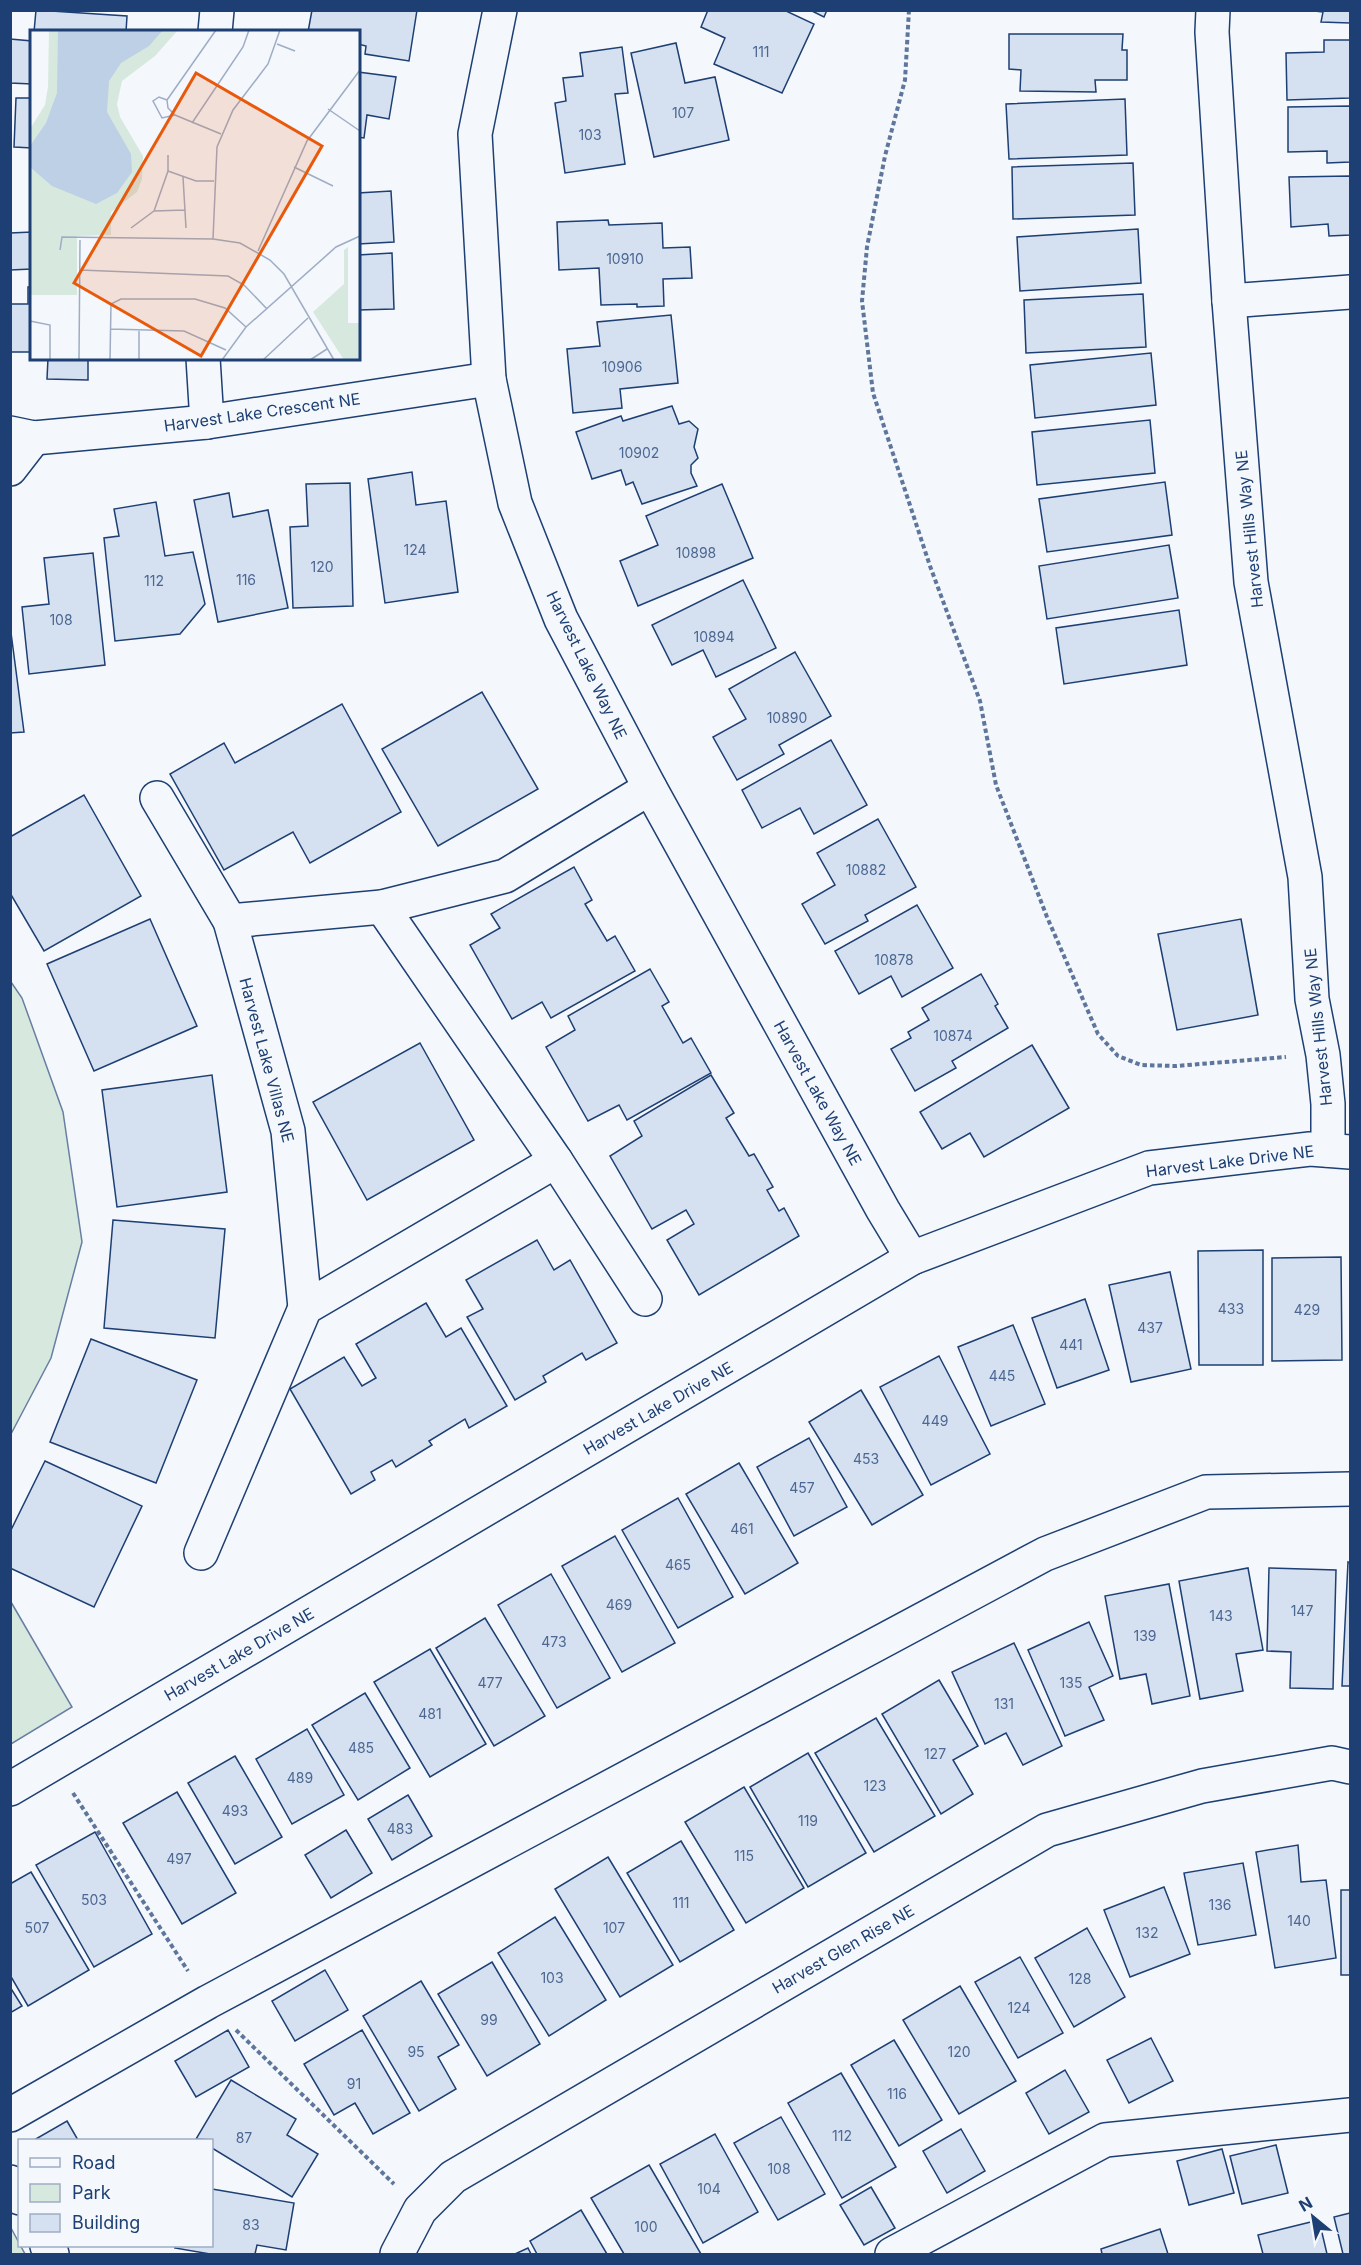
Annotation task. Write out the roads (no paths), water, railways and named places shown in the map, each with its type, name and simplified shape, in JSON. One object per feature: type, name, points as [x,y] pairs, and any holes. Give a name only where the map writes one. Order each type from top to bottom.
[{"type":"street","points":[[215,30],[217,10]]},
{"type":"street","name":"Harvest Lake Way NE","points":[[500,10],[475,134],[489,379],[515,503],[561,619],[650,788],[883,1210],[912,1258]]},
{"type":"street","name":"Harvest Hills Way NE","points":[[1213,10],[1212,32],[1229,301],[1251,582],[1305,878],[1312,999],[1323,1055],[1328,1104],[1339,1151]]},
{"type":"street","points":[[1229,301],[1350,292]]},
{"type":"street","points":[[203,360],[207,422]]},
{"type":"street","name":"Harvest Lake Crescent NE","points":[[10,469],[22,435],[207,422],[489,379]]},
{"type":"street","points":[[230,921],[382,907],[504,876],[650,788]]},
{"type":"street","name":"Harvest Lake Villas NE","points":[[157,798],[230,921],[288,1131],[305,1308],[201,1552]]},
{"type":"street","points":[[382,907],[556,1161],[645,1299]]},
{"type":"street","name":"Harvest Lake Drive NE","points":[[10,1789],[912,1258],[1149,1168],[1310,1149],[1339,1151]]},
{"type":"street","points":[[305,1308],[556,1161]]},
{"type":"street","points":[[10,2115],[208,2002],[1045,1554],[1206,1492],[1350,1489]]},
{"type":"street","name":"Harvest Glen Rise NE","points":[[397,2254],[420,2210],[453,2177],[1047,1830],[1202,1786],[1332,1763],[1350,1767]]},
{"type":"street","points":[[892,2254],[1106,2140],[1350,2115]]},
{"type":"street","points":[[10,2182],[18,2195]]}]
